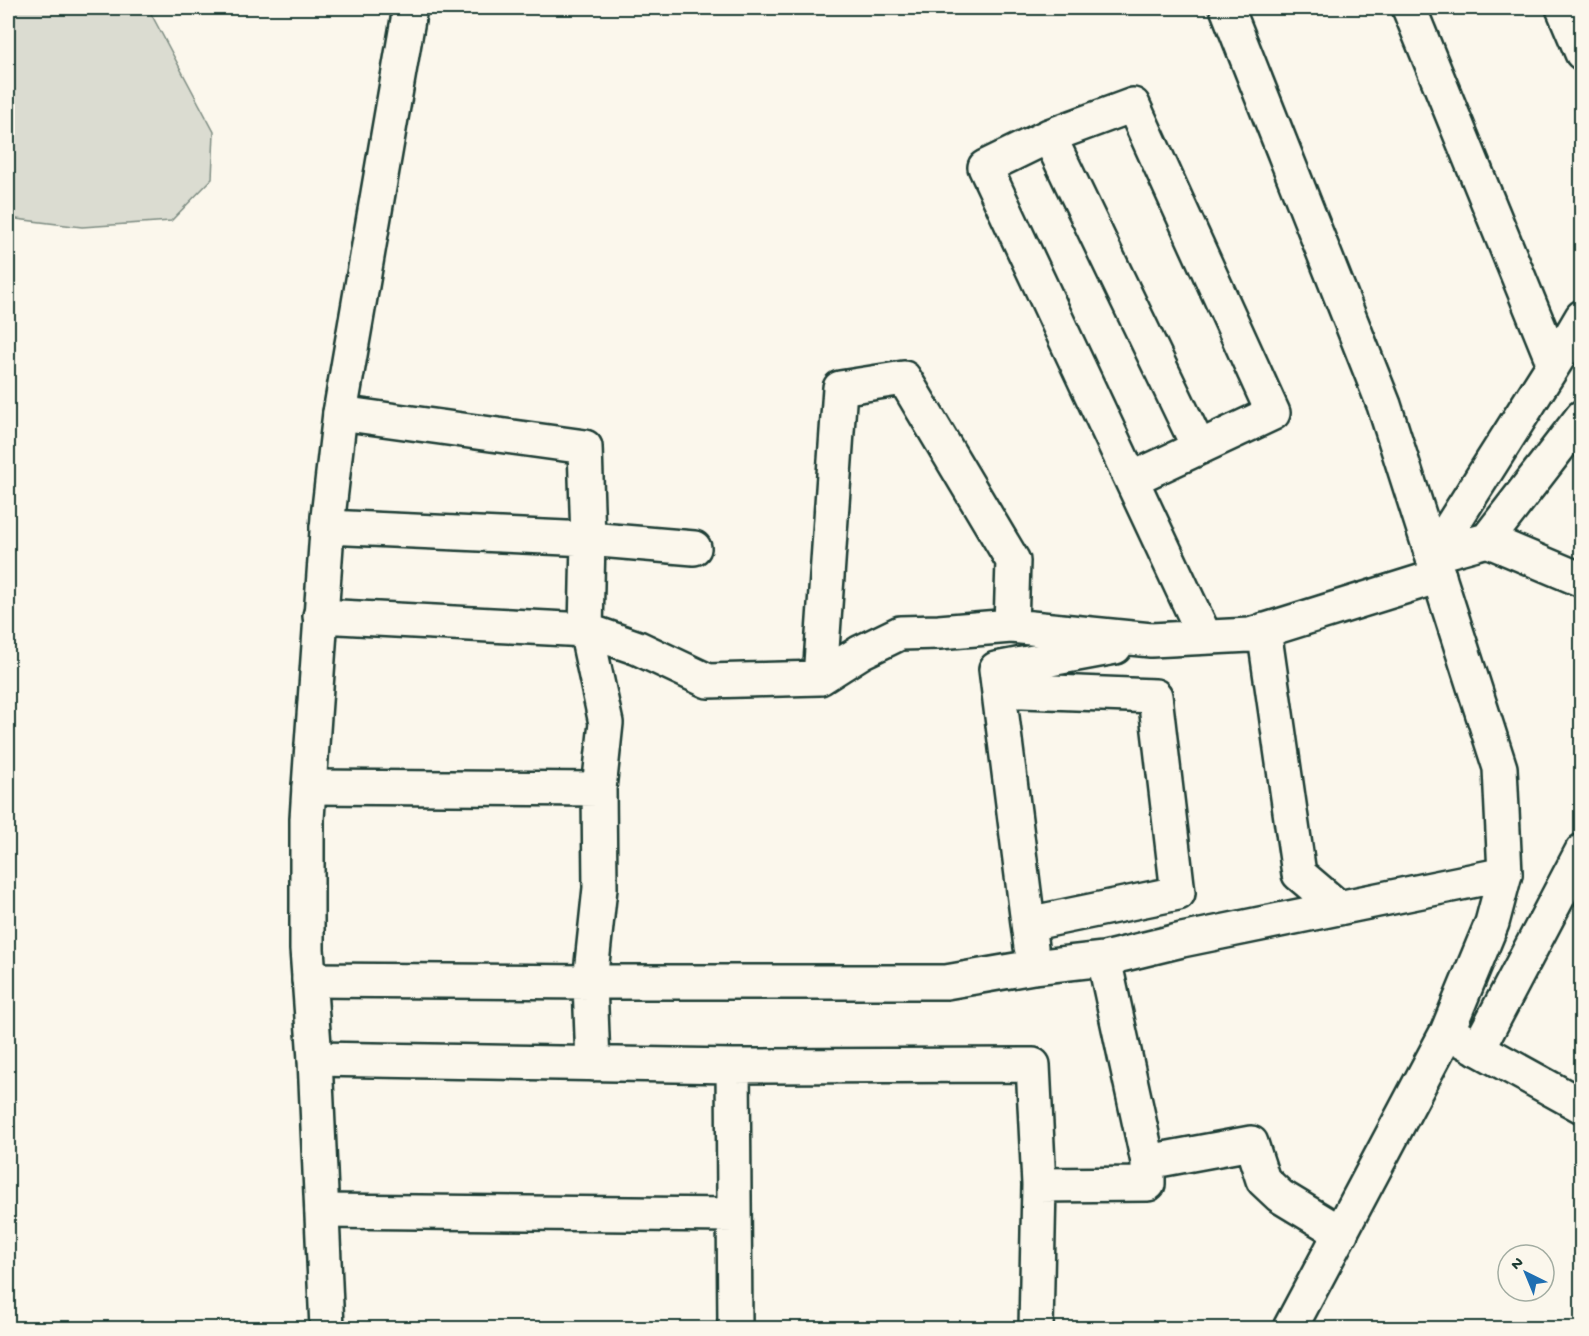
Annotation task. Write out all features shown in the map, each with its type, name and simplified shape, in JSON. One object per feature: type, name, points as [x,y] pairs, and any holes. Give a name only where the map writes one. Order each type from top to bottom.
[{"type":"street","points":[[327,1329],[307,925],[309,787],[327,527],[340,413],[410,8]]},
{"type":"street","points":[[1227,8],[1384,405],[1500,768],[1505,874],[1491,922],[1447,1032],[1290,1329]]},
{"type":"street","points":[[1409,8],[1554,364]]},
{"type":"street","points":[[1563,8],[1581,53]]},
{"type":"street","points":[[1132,479],[1273,413],[1133,105],[1049,136],[985,167],[1206,637]]},
{"type":"street","points":[[1049,136],[1199,448]]},
{"type":"street","points":[[1436,566],[1581,317]]},
{"type":"street","points":[[820,678],[840,388],[904,378],[1013,561],[1011,626]]},
{"type":"street","points":[[340,413],[585,447],[588,539],[586,630],[606,723],[599,789],[600,888],[590,982],[593,1064]]},
{"type":"street","points":[[1033,967],[996,669],[1151,640],[1250,635],[1436,566],[1487,540],[1581,417]]},
{"type":"street","points":[[327,527],[588,539],[694,548]]},
{"type":"street","points":[[1487,540],[1581,580]]},
{"type":"street","points":[[320,616],[586,630],[638,648],[708,681],[820,678],[861,652],[900,633],[1011,626],[1151,640]]},
{"type":"street","points":[[1264,630],[1299,874],[1339,908]]},
{"type":"street","points":[[999,690],[1155,696],[1178,893],[1028,924]]},
{"type":"street","points":[[309,787],[599,789]]},
{"type":"street","points":[[1478,1049],[1581,851]]},
{"type":"street","points":[[309,980],[946,982],[1033,967],[1104,959],[1182,940],[1505,874]]},
{"type":"street","points":[[1039,1185],[1148,1184],[1148,1162],[1104,959]]},
{"type":"street","points":[[1447,1032],[1581,1106]]},
{"type":"street","points":[[315,1059],[733,1066],[1033,1065],[1039,1185],[1036,1329]]},
{"type":"street","points":[[733,1066],[735,1329]]},
{"type":"street","points":[[1148,1162],[1251,1143],[1263,1180],[1280,1196],[1341,1233]]},
{"type":"street","points":[[322,1211],[734,1215]]},
{"type":"shaded area","points":[[8,8],[148,8],[214,132],[212,179],[171,221],[82,227],[8,218]]}]
